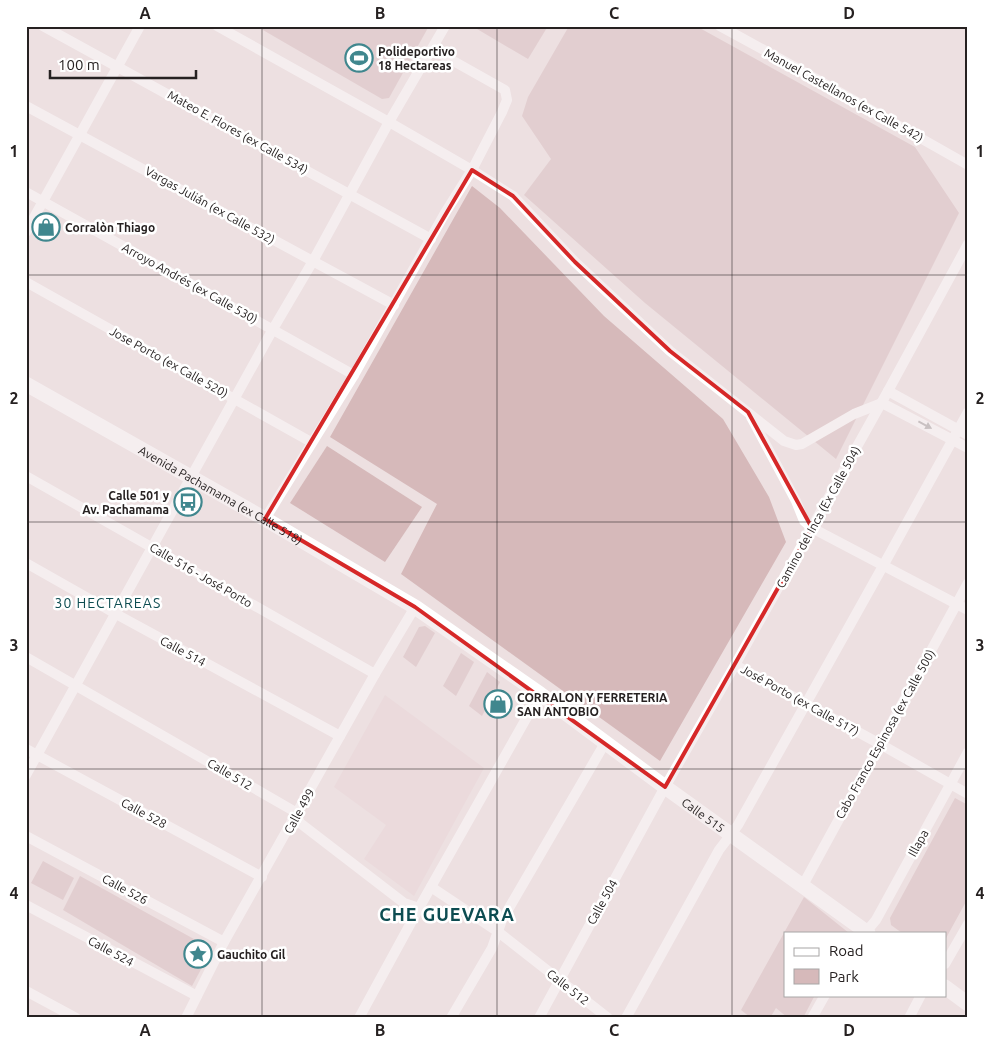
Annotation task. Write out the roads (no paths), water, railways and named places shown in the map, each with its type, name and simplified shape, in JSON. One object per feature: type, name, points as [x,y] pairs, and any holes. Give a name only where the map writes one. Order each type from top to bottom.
[{"type":"street","name":"Mateo E. Flores (ex Calle 534)","points":[[43,26],[431,239]]},
{"type":"street","points":[[26,232],[140,26]]},
{"type":"street","points":[[217,26],[389,122],[513,196],[575,262],[663,345],[784,441],[796,445],[802,444],[854,414],[882,403],[968,448]]},
{"type":"street","points":[[26,775],[190,477],[445,26]]},
{"type":"street","name":"Manuel Castellanos (ex Calle 542)","points":[[720,26],[968,165]]},
{"type":"street","points":[[265,519],[354,375],[472,170],[507,100],[505,90],[432,49]]},
{"type":"street","name":"Vargas Julián (ex Calle 532)","points":[[26,106],[81,134],[394,305]]},
{"type":"street","name":"Arroyo Andrés (ex Calle 530)","points":[[26,192],[354,375]]},
{"type":"street","name":"Camino del Inca (Ex Calle 504)","points":[[665,787],[882,403],[968,244]]},
{"type":"street","name":"Jose Porto (ex Calle 520)","points":[[26,282],[311,442]]},
{"type":"street","name":"Avenida Pachamama (ex Calle 518)","points":[[26,384],[265,519],[415,607],[540,694]]},
{"type":"street","points":[[888,391],[968,435]]},
{"type":"street","points":[[748,412],[796,502],[804,521],[812,528],[968,610]]},
{"type":"street","points":[[626,1018],[719,850],[738,825],[968,412]]},
{"type":"street","name":"Calle 516 - José Porto","points":[[26,476],[375,674]]},
{"type":"street","name":"Calle 514","points":[[26,563],[340,736]]},
{"type":"street","name":"Cabo Franco Espinosa (ex Calle 500)","points":[[803,885],[968,583]]},
{"type":"street","name":"Calle 499","points":[[186,1018],[224,942],[375,674],[415,607]]},
{"type":"street","name":"Calle 512","points":[[26,658],[297,814],[300,823],[404,903],[419,908]]},
{"type":"street","name":"José Porto (ex Calle 517)","points":[[736,664],[968,794]]},
{"type":"street","points":[[359,1018],[431,886],[540,694]]},
{"type":"street","name":"Calle 515","points":[[540,694],[665,787],[867,932]]},
{"type":"street","points":[[451,1018],[492,948],[502,920],[605,742]]},
{"type":"street","name":"Calle 528","points":[[26,749],[262,877]]},
{"type":"street","name":"Illapa","points":[[867,932],[876,920],[968,752]]},
{"type":"street","name":"Calle 504","points":[[538,1018],[665,787]]},
{"type":"street","name":"Calle 526","points":[[26,836],[224,942]]},
{"type":"street","name":"Calle 512","points":[[431,886],[497,931],[608,1018]]},
{"type":"street","name":"Calle 524","points":[[26,905],[197,996]]},
{"type":"street","points":[[946,962],[968,924]]},
{"type":"street","points":[[946,988],[968,1004]]},
{"type":"street","points":[[26,991],[76,1018]]},
{"type":"street","points":[[812,1018],[824,996]]},
{"type":"street","points":[[909,1018],[921,996]]},
{"type":"place","name":"Polideportivo 18 Hectareas","points":[[359,58]]},
{"type":"place","name":"Corralòn Thiago","points":[[46,227]]},
{"type":"place","name":"Calle 501 y Av. Pachamama","points":[[188,502]]},
{"type":"place","name":"CORRALON Y FERRETERIA SAN ANTOBIO","points":[[498,704]]},
{"type":"place","name":"Gauchito Gil","points":[[198,954]]},
{"type":"district","name":"30 HECTAREAS","points":[[108,603]]},
{"type":"district","name":"CHE GUEVARA","points":[[447,914]]}]
